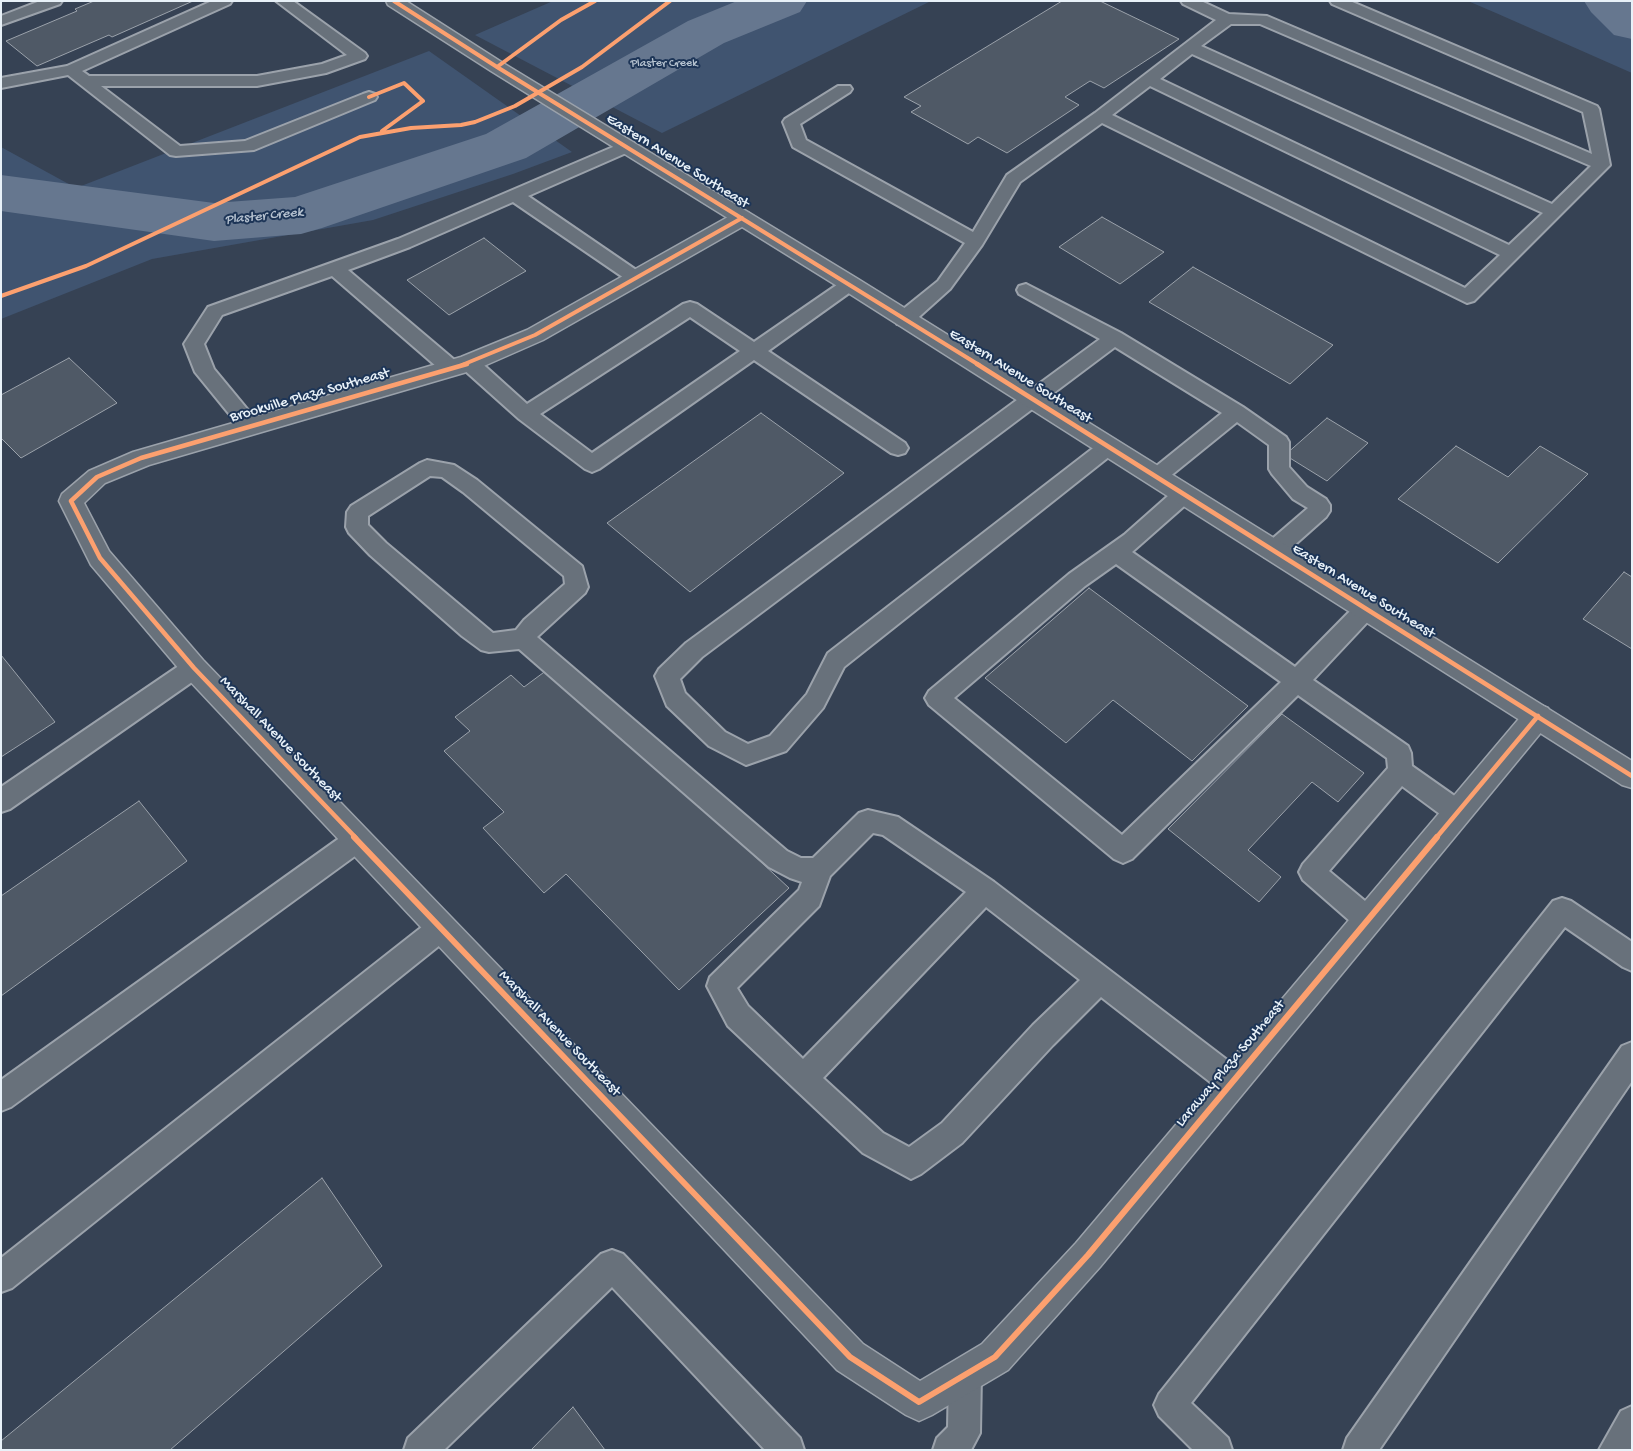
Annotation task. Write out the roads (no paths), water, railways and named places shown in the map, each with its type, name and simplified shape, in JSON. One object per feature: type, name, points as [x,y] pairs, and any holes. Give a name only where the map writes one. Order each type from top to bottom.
[{"type":"street","name":"Eastern Avenue Southeast","points":[[394,1],[529,87],[850,284],[1632,776]]},
{"type":"street","name":"Brookville Plaza Southeast","points":[[194,668],[100,558],[71,501],[97,477],[141,458],[460,366],[535,335],[742,218]]},
{"type":"street","name":"Marshall Avenue Southeast","points":[[194,668],[850,1357],[919,1402]]},
{"type":"street","name":"Laraway Plaza Southeast","points":[[919,1402],[995,1357],[1088,1255],[1538,716]]},
{"type":"lane","points":[[1,21],[55,1]]},
{"type":"lane","points":[[1,83],[71,70],[225,1]]},
{"type":"lane","points":[[85,81],[257,81],[326,68],[359,56],[284,1]]},
{"type":"lane","points":[[1188,1],[1227,18],[1262,19],[1602,165]]},
{"type":"lane","points":[[1338,1],[1591,109],[1602,165]]},
{"type":"lane","points":[[904,318],[944,285],[976,241],[1013,179],[1101,116],[1227,18]]},
{"type":"lane","points":[[1190,47],[1554,211]]},
{"type":"lane","points":[[71,70],[176,152],[248,146],[369,97]]},
{"type":"lane","points":[[1148,79],[1511,254]]},
{"type":"lane","points":[[844,89],[791,122],[799,143],[976,241]]},
{"type":"lane","points":[[1101,116],[1467,297],[1602,165]]},
{"type":"lane","points":[[250,426],[205,372],[194,344],[215,311],[404,243],[627,146]]},
{"type":"lane","points":[[515,195],[636,278]]},
{"type":"lane","points":[[334,268],[460,366],[592,464],[850,284]]},
{"type":"lane","points":[[1026,290],[1114,338],[1236,412],[1279,442],[1279,469],[1300,493],[1319,505],[1319,511],[1273,551]]},
{"type":"lane","points":[[526,414],[690,308],[898,448]]},
{"type":"lane","points":[[1108,447],[836,660],[815,701],[778,744],[746,755],[717,739],[675,699],[668,676],[694,650],[1114,338]]},
{"type":"lane","points":[[1156,477],[1236,412]]},
{"type":"lane","points":[[523,639],[532,626],[577,587],[574,572],[470,486],[446,470],[427,468],[358,512],[357,527],[371,542],[470,629],[489,642],[523,639],[778,859],[800,870],[819,869]]},
{"type":"lane","points":[[1184,494],[1117,553],[1077,580],[937,698],[1123,851],[1297,681],[1366,609]]},
{"type":"lane","points":[[1117,553],[1399,753],[1400,771],[1312,872],[1368,920]]},
{"type":"lane","points":[[1,801],[194,668]]},
{"type":"lane","points":[[1400,771],[1458,812]]},
{"type":"lane","points":[[1099,980],[1043,1035],[952,1133],[911,1164],[873,1143],[803,1079],[738,1016],[720,986],[810,897],[819,869],[868,821],[889,824],[985,890],[1232,1082]]},
{"type":"lane","points":[[1,1097],[357,840]]},
{"type":"lane","points":[[803,1079],[985,890]]},
{"type":"lane","points":[[1216,1450],[1170,1406],[1562,910],[1632,958]]},
{"type":"lane","points":[[1,1277],[441,928]]},
{"type":"lane","points":[[1359,1450],[1632,1056]]},
{"type":"lane","points":[[420,1450],[612,1265],[788,1450]]},
{"type":"lane","points":[[949,1450],[964,1433],[965,1375]]},
{"type":"lane","points":[[1615,1450],[1632,1422]]},
{"type":"waterway","name":"Plaster Creek","points":[[1,193],[214,222],[301,215],[506,146],[706,32],[782,1]]},
{"type":"waterway","name":"Plaster Creek","points":[[1609,1],[1632,24]]}]
